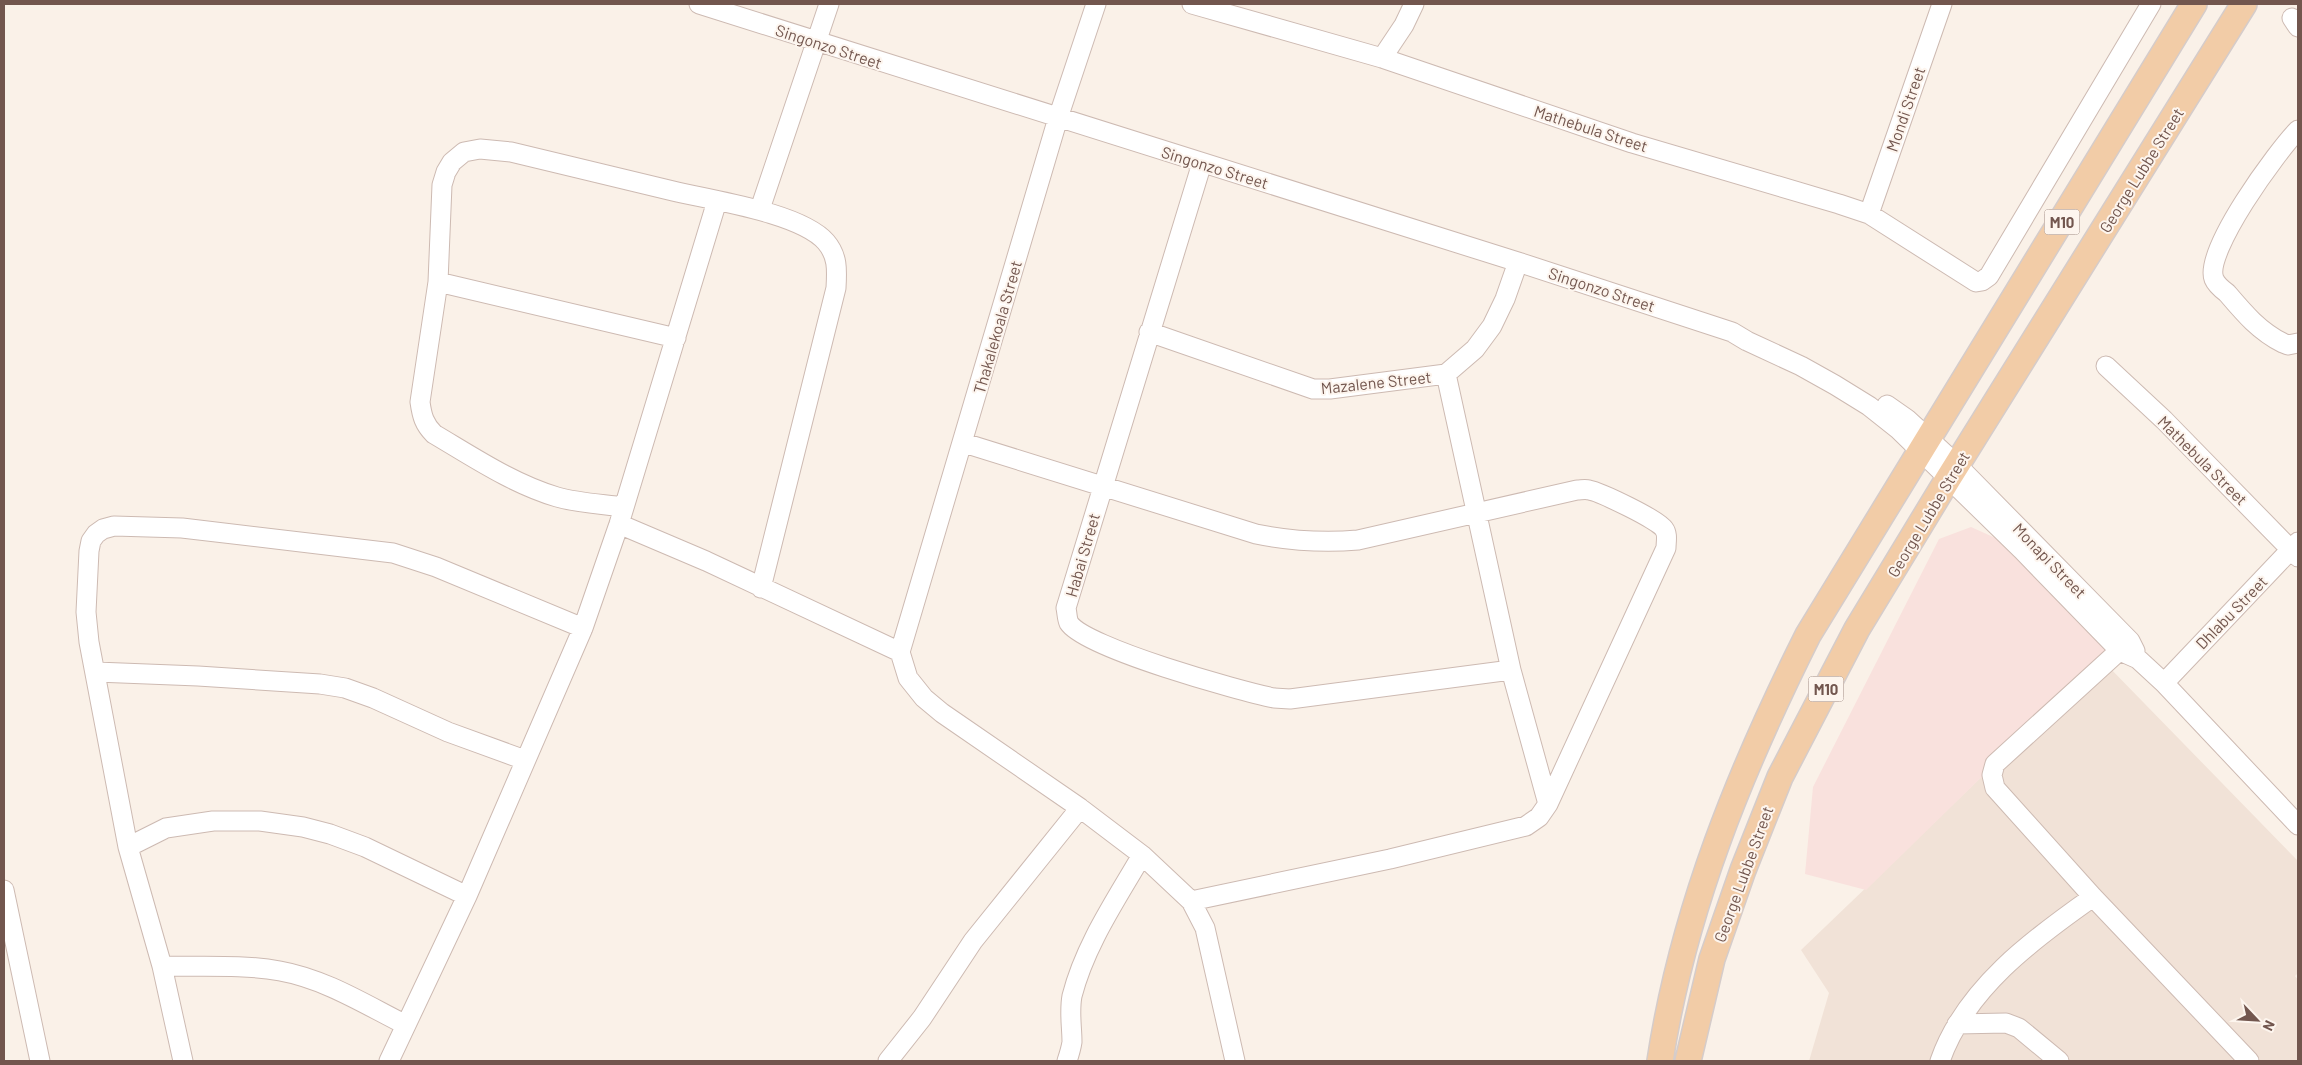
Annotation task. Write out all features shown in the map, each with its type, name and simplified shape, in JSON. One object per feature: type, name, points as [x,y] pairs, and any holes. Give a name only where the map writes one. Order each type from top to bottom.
[{"type":"main road","name":"George Lubbe Street","points":[[1660,1061],[1678,968],[1702,884],[1723,824],[1766,718],[1808,635],[2194,4]]},
{"type":"main road","name":"George Lubbe Street","points":[[1688,1061],[1712,960],[1743,870],[1780,776],[1857,629],[2244,4]]},
{"type":"street","name":"Singonzo Street","points":[[702,4],[815,42],[1518,262],[1732,332],[1747,341],[1802,366],[1869,406],[1898,429],[1925,446],[1953,472]]},
{"type":"street","points":[[760,209],[829,4]]},
{"type":"street","name":"Thakalekoala Street","points":[[900,652],[964,443],[1058,118],[1096,4]]},
{"type":"street","name":"Mathebula Street","points":[[1192,4],[1251,12],[1632,143],[1868,214],[1976,282],[1982,281],[1989,276],[2151,4]]},
{"type":"street","points":[[1382,58],[1404,25],[1414,4]]},
{"type":"street","name":"Mondi Street","points":[[1868,214],[1942,4]]},
{"type":"street","points":[[2298,130],[2234,216],[2220,244],[2213,264],[2214,279],[2256,326],[2283,343],[2288,345],[2298,343]]},
{"type":"street","points":[[761,588],[836,288],[837,269],[834,254],[825,240],[807,228],[760,209],[717,201],[511,152],[480,149],[464,152],[452,162],[442,185],[438,282],[420,402],[422,417],[427,426],[434,434],[493,468],[542,492],[578,501],[622,516],[761,588],[900,652],[908,678],[924,698],[942,714],[1080,808],[1142,855],[1191,901],[1206,928],[1235,1061]]},
{"type":"street","name":"Habai Street","points":[[1202,163],[1066,608],[1068,622],[1079,632],[1094,640],[1142,660],[1274,698],[1290,698],[1511,670]]},
{"type":"street","points":[[389,1061],[467,896],[582,628],[622,516],[717,201]]},
{"type":"street","name":"Mazalene Street","points":[[1150,332],[1293,384],[1313,389],[1330,389],[1446,374],[1475,349],[1492,326],[1505,299],[1518,262]]},
{"type":"street","points":[[438,282],[676,338]]},
{"type":"street","name":"Mathebula Street","points":[[2106,366],[2296,549]]},
{"type":"street","points":[[1446,374],[1511,670],[1548,804]]},
{"type":"street","points":[[964,443],[1256,534],[1289,541],[1325,543],[1358,540],[1577,490],[1589,490],[1652,519],[1664,529],[1667,538],[1666,548],[1548,804],[1539,817],[1526,826],[1390,859],[1191,901]]},
{"type":"street","name":"Monapi Street","points":[[1953,472],[2022,550],[2164,682],[2298,826]]},
{"type":"street","points":[[182,1061],[162,966],[128,847],[89,642],[86,612],[89,551],[91,541],[96,534],[114,526],[182,528],[394,553],[436,567],[582,628]]},
{"type":"street","name":"Dhlabu Street","points":[[2164,682],[2296,549]]},
{"type":"street","points":[[2125,646],[1995,764],[1992,775],[1995,788],[2093,897],[2249,1061]]},
{"type":"street","points":[[96,672],[198,676],[320,684],[345,688],[373,698],[448,732],[525,760]]},
{"type":"street","points":[[888,1061],[922,1018],[973,941],[1080,808]]},
{"type":"street","points":[[128,847],[166,828],[213,821],[260,821],[302,827],[330,834],[365,847],[467,896]]},
{"type":"street","points":[[1067,1061],[1072,1044],[1070,1024],[1072,998],[1084,963],[1099,931],[1142,855]]},
{"type":"street","points":[[4,890],[40,1061]]},
{"type":"street","points":[[1940,1061],[1947,1042],[1957,1024],[1977,997],[2016,956],[2049,927],[2093,897]]},
{"type":"street","points":[[162,966],[243,967],[281,971],[316,981],[406,1025]]},
{"type":"street","points":[[1957,1024],[2006,1023],[2019,1028],[2060,1061]]},
{"type":"shaded area","points":[[1971,527],[2022,550],[2120,651],[1995,764],[1866,890],[1805,874],[1813,787],[1939,539]]},
{"type":"shaded area","points":[[2106,664],[2298,861],[2298,973],[2295,976],[2298,980],[2298,1061],[1809,1061],[1829,993],[1801,950],[1995,764]]}]
